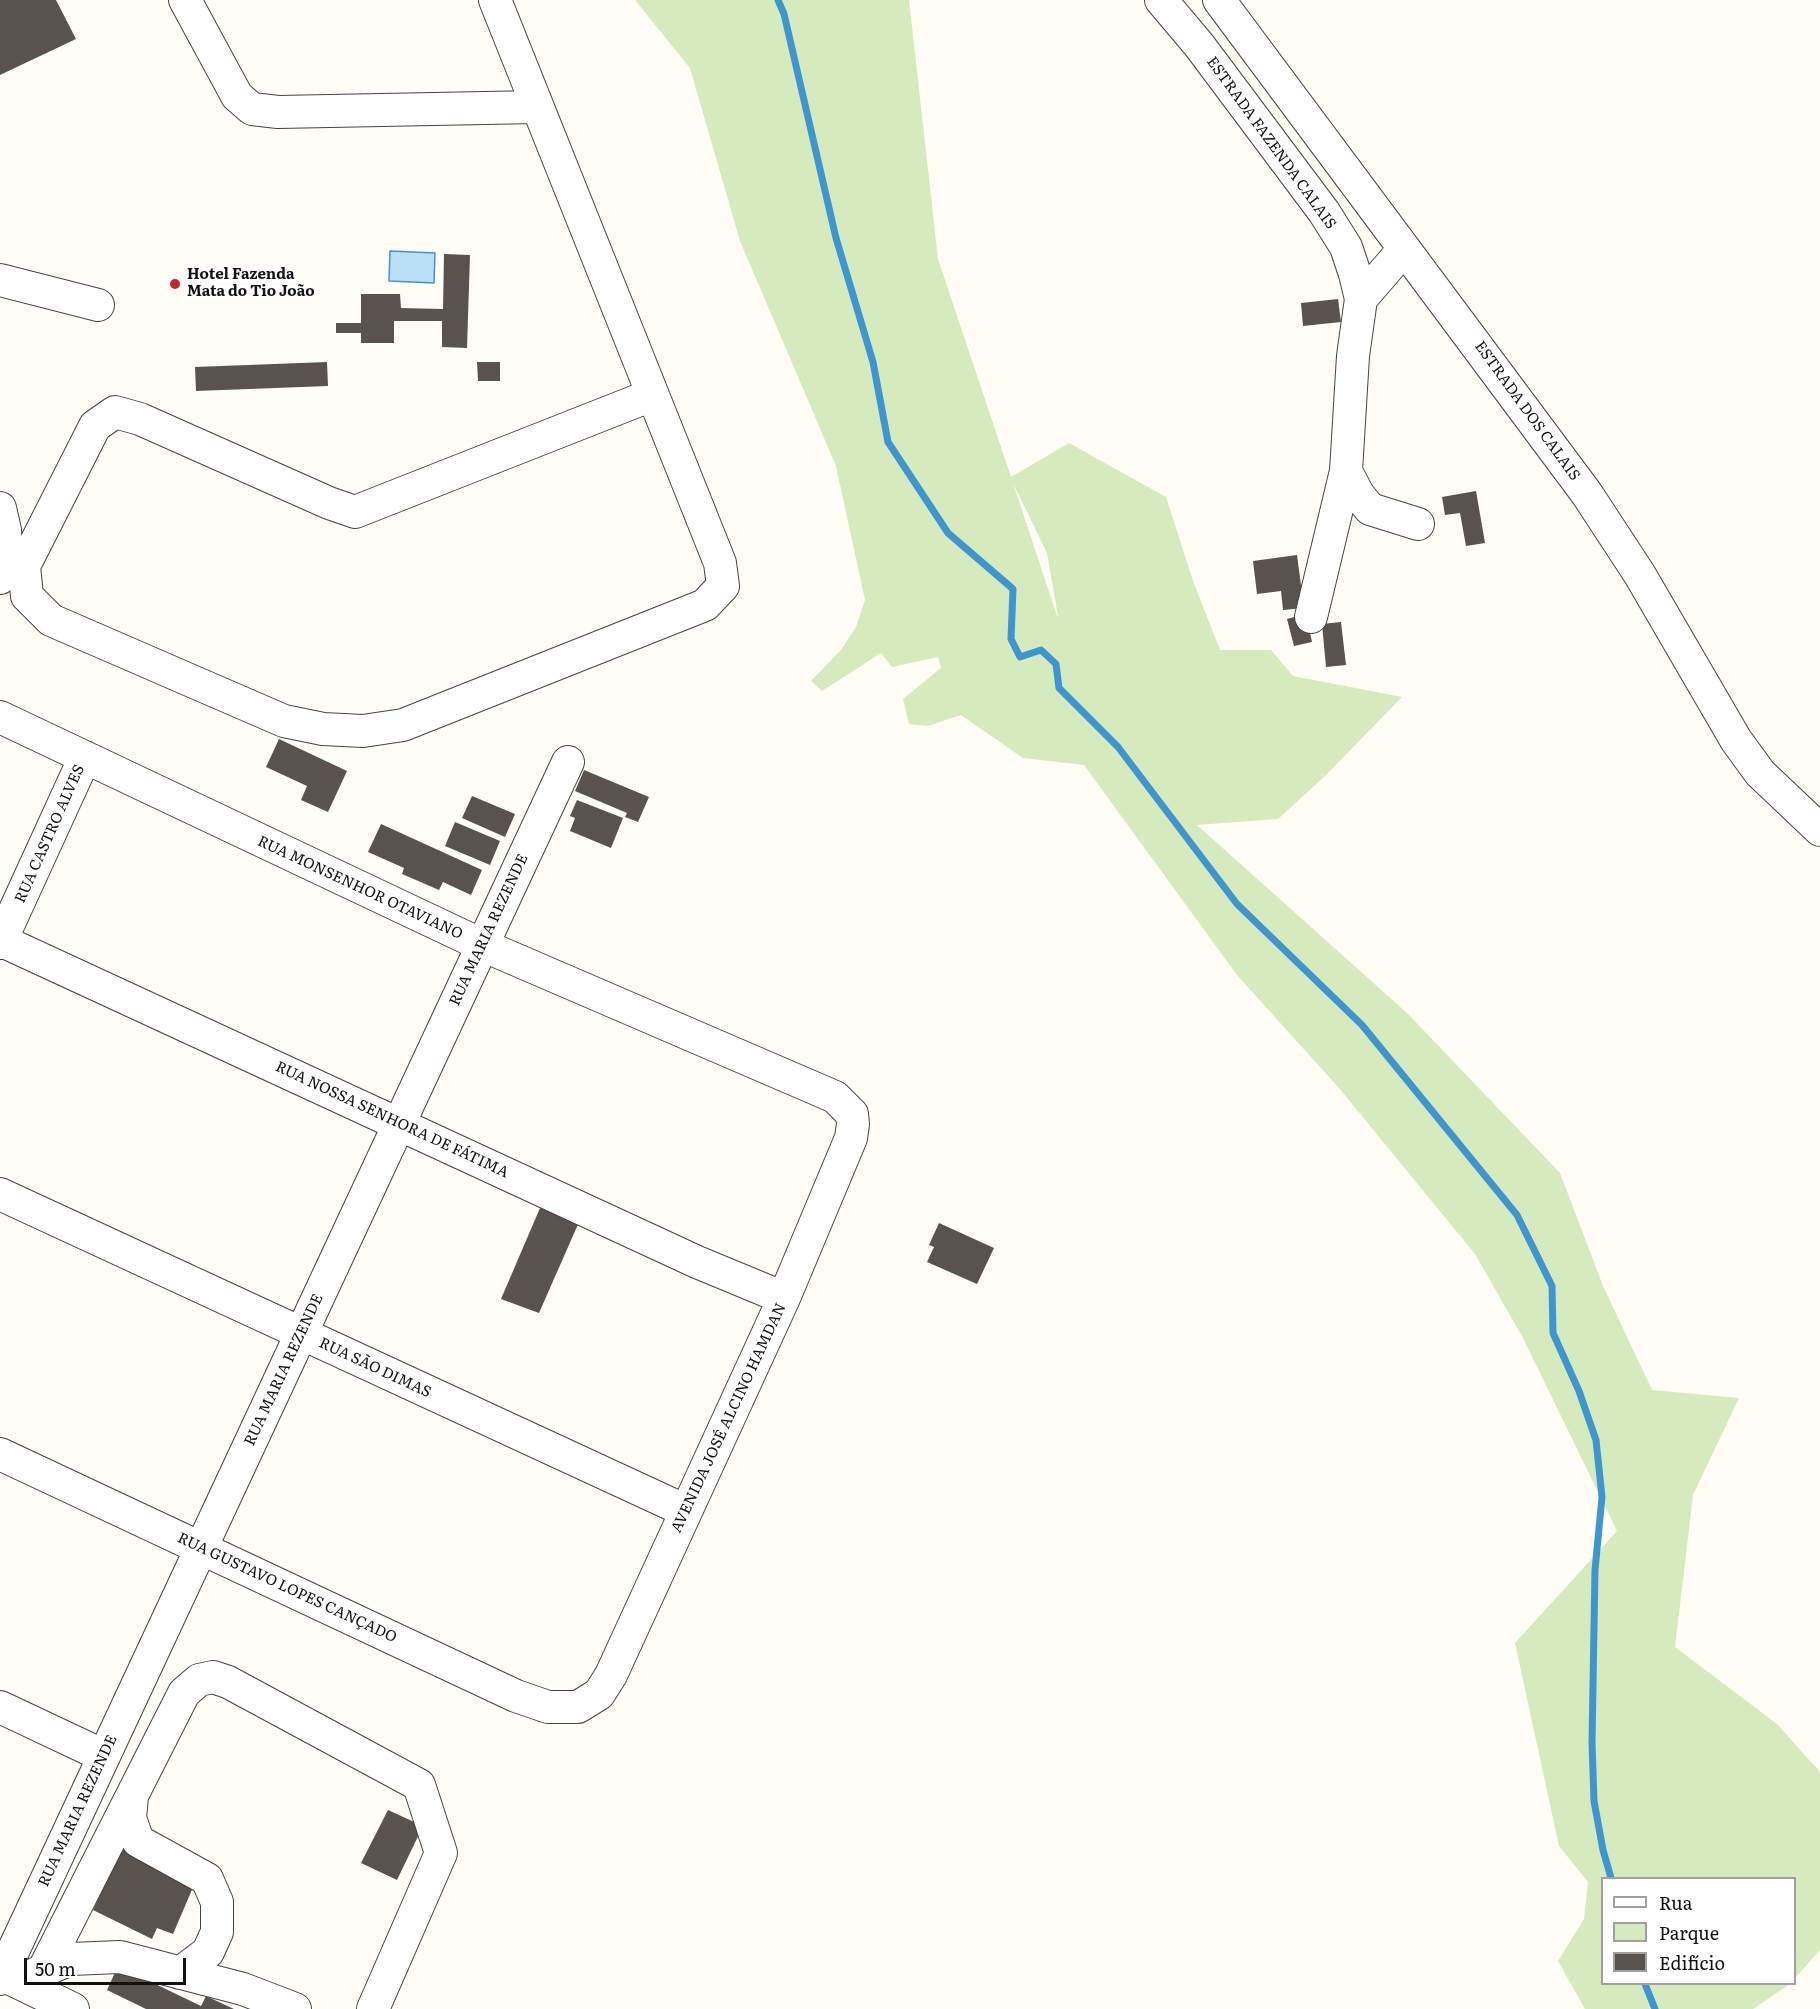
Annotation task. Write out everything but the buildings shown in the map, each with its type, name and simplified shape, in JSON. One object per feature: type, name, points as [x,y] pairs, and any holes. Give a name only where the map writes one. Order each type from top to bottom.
[{"type":"street","points":[[185,0],[237,96],[252,109],[278,112],[537,108]]},
{"type":"street","points":[[495,0],[720,563],[723,586],[705,605],[403,724],[363,731],[323,729],[284,721],[51,620],[27,596],[24,566],[95,426],[116,412],[140,419],[329,503],[355,512],[652,395]]},
{"type":"street","name":"ESTRADA FAZENDA CALAIS","points":[[1161,0],[1199,45],[1324,212],[1346,247],[1360,298],[1353,356],[1346,471],[1311,617]]},
{"type":"street","name":"ESTRADA DOS CALAIS","points":[[1219,0],[1404,249],[1465,326],[1587,494],[1640,575],[1736,740],[1760,773],[1820,830]]},
{"type":"street","points":[[1360,298],[1404,249]]},
{"type":"street","points":[[0,280],[98,305]]},
{"type":"street","points":[[1346,471],[1358,494],[1370,509],[1386,516],[1418,524]]},
{"type":"street","points":[[0,508],[5,530],[6,555],[0,578]]},
{"type":"street","name":"RUA MONSENHOR OTAVIANO","points":[[0,717],[482,945],[835,1097],[852,1114]]},
{"type":"street","name":"RUA CASTRO ALVES","points":[[0,941],[85,757]]},
{"type":"street","name":"RUA MARIA REZENDE","points":[[13,1976],[104,1756],[568,762]]},
{"type":"street","name":"RUA NOSSA SENHORA DE FÁTIMA","points":[[0,941],[697,1262],[784,1298]]},
{"type":"street","name":"AVENIDA JOSÉ ALCINO HAMDAN","points":[[578,1707],[599,1694],[611,1675],[784,1298],[850,1138],[854,1124],[852,1114]]},
{"type":"street","name":"RUA SÃO DIMAS","points":[[0,1194],[686,1510]]},
{"type":"street","name":"RUA GUSTAVO LOPES CANÇADO","points":[[0,1454],[516,1696],[548,1707],[578,1707]]},
{"type":"street","points":[[13,1976],[132,1795],[184,1693],[199,1680],[213,1677],[228,1682],[419,1785],[441,1853],[373,2009]]},
{"type":"street","points":[[0,1707],[104,1756]]},
{"type":"street","points":[[132,1795],[130,1818],[138,1841],[207,1879],[217,1902],[217,1932],[208,1952],[191,1967],[180,1972]]},
{"type":"street","points":[[13,1976],[71,1959],[120,1957],[243,1989],[295,2009]]},
{"type":"street","points":[[13,1976],[73,2009]]},
{"type":"green space","points":[[635,0],[909,0],[938,259],[1011,477],[1069,443],[1166,497],[1193,581],[1220,650],[1271,650],[1293,676],[1402,697],[1326,775],[1278,819],[1197,825],[1407,1013],[1560,1173],[1603,1286],[1652,1390],[1739,1398],[1693,1495],[1675,1647],[1777,1724],[1820,1772],[1820,1950],[1796,1977],[1796,1877],[1601,1877],[1601,1985],[1789,1985],[1753,2009],[1585,2009],[1558,1961],[1584,1919],[1588,1882],[1559,1846],[1515,1643],[1617,1531],[1522,1336],[1475,1254],[1339,1088],[1237,975],[1084,765],[1023,758],[961,715],[928,726],[909,724],[903,699],[941,668],[938,657],[892,667],[881,653],[822,691],[811,681],[841,650],[856,627],[865,600],[836,466],[740,241],[690,68]],"holes":[[[1013,483],[1047,553],[1057,616]]]},
{"type":"water","points":[[390,251],[435,253],[434,283],[389,281]]},
{"type":"waterway","points":[[778,0],[784,14],[836,238],[873,362],[888,442],[948,533],[1013,589],[1011,639],[1020,657],[1041,650],[1056,664],[1059,688],[1118,747],[1237,904],[1362,1025],[1517,1215],[1552,1286],[1553,1333],[1579,1391],[1596,1440],[1602,1497],[1595,1570],[1592,1743],[1594,1801],[1611,1877]]},
{"type":"waterway","points":[[1645,1985],[1655,2009]]},
{"type":"place","name":"Hotel Fazenda Mata do Tio João","points":[[175,284]]}]
